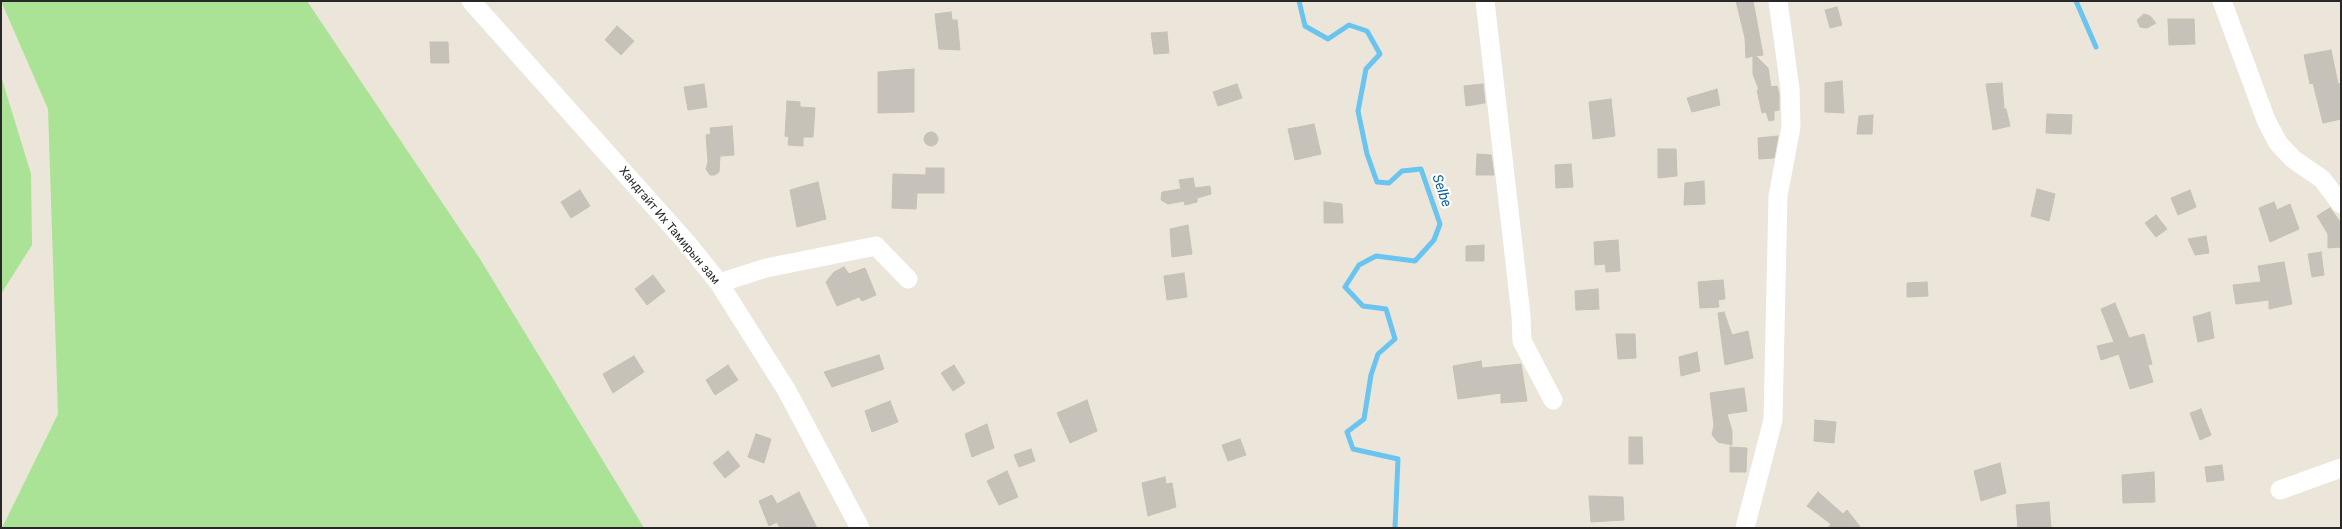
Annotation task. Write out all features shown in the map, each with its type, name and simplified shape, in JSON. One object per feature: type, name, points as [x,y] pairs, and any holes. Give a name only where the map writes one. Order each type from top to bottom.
[{"type":"street","name":"Хандгайт Их Тамирын зам","points":[[471,1],[687,243],[719,283],[787,392],[860,528]]},
{"type":"street","points":[[1485,1],[1521,315],[1522,341],[1553,400]]},
{"type":"street","points":[[1745,528],[1773,420],[1778,196],[1791,127],[1790,89],[1778,1]]},
{"type":"street","points":[[2222,1],[2266,120],[2278,143],[2293,159],[2322,179],[2341,204]]},
{"type":"street","points":[[719,283],[766,268],[876,246],[908,279]]},
{"type":"street","points":[[2280,490],[2341,468]]},
{"type":"green space","points":[[1,1],[307,1],[480,259],[644,528],[2,528],[58,414],[48,109]]},
{"type":"green space","points":[[1,76],[31,174],[32,245],[1,294]]},
{"type":"building","points":[[1736,1],[1753,1],[1763,55],[1756,56],[1768,68],[1771,87],[1777,86],[1779,94],[1779,110],[1774,111],[1774,120],[1769,121],[1766,112],[1762,113],[1757,90],[1759,90],[1753,74],[1753,56],[1746,58],[1745,38]]},
{"type":"building","points":[[1837,7],[1842,25],[1830,28],[1825,10]]},
{"type":"building","points":[[951,12],[952,20],[957,20],[960,50],[939,49],[935,14]]},
{"type":"building","points":[[2144,14],[2150,16],[2156,23],[2147,28],[2140,27],[2137,20]]},
{"type":"building","points":[[2168,19],[2194,19],[2195,44],[2169,45]]},
{"type":"building","points":[[617,26],[634,41],[621,55],[605,40]]},
{"type":"building","points":[[1167,32],[1169,53],[1154,54],[1151,33]]},
{"type":"building","points":[[430,42],[448,42],[449,63],[431,63]]},
{"type":"building","points":[[2331,50],[2338,84],[2341,83],[2341,119],[2323,123],[2313,83],[2310,84],[2304,55]]},
{"type":"building","points":[[914,69],[914,112],[878,113],[878,72]]},
{"type":"building","points":[[1842,81],[1844,113],[1825,112],[1825,83]]},
{"type":"building","points":[[2002,83],[2004,109],[2006,109],[2010,126],[1993,130],[1986,84]]},
{"type":"building","points":[[704,84],[707,107],[688,110],[684,87]]},
{"type":"building","points":[[1237,84],[1242,98],[1218,106],[1213,92]]},
{"type":"building","points":[[1483,84],[1485,103],[1466,106],[1464,86]]},
{"type":"building","points":[[1717,89],[1720,105],[1692,112],[1687,98]]},
{"type":"building","points":[[1611,99],[1615,136],[1593,139],[1589,102]]},
{"type":"building","points":[[787,101],[800,102],[800,107],[815,108],[813,137],[803,137],[803,146],[788,145],[789,137],[785,136]]},
{"type":"building","points":[[2047,114],[2072,115],[2071,134],[2046,133]]},
{"type":"building","points":[[1873,115],[1872,134],[1857,134],[1859,116]]},
{"type":"building","points":[[1314,124],[1321,154],[1295,160],[1288,129]]},
{"type":"building","points":[[732,126],[734,155],[720,156],[719,172],[715,175],[710,175],[706,169],[708,162],[706,135],[711,134],[710,128]]},
{"type":"building","points":[[928,132],[934,132],[938,139],[934,146],[928,146],[924,142],[924,136]]},
{"type":"building","points":[[1778,136],[1774,158],[1759,159],[1758,138]]},
{"type":"building","points":[[1658,149],[1676,149],[1677,176],[1658,178]]},
{"type":"building","points":[[1477,154],[1491,155],[1494,175],[1476,175]]},
{"type":"building","points":[[1571,164],[1573,187],[1556,188],[1555,165]]},
{"type":"building","points":[[926,168],[944,168],[944,193],[917,193],[916,209],[892,208],[893,174],[926,175]]},
{"type":"building","points":[[1193,178],[1195,188],[1210,186],[1211,194],[1197,198],[1197,202],[1185,205],[1184,201],[1168,204],[1161,200],[1162,192],[1181,189],[1179,180]]},
{"type":"building","points":[[1704,181],[1705,204],[1684,205],[1685,183]]},
{"type":"building","points":[[818,182],[826,219],[797,227],[790,190]]},
{"type":"building","points":[[2037,189],[2055,194],[2049,221],[2031,216]]},
{"type":"building","points":[[580,190],[590,206],[571,218],[561,202]]},
{"type":"building","points":[[2190,190],[2196,207],[2178,215],[2171,198]]},
{"type":"building","points":[[1324,202],[1342,204],[1343,223],[1324,223]]},
{"type":"building","points":[[2274,202],[2277,210],[2290,204],[2299,229],[2270,242],[2259,208]]},
{"type":"building","points":[[2330,208],[2341,223],[2341,247],[2328,248],[2328,234],[2317,216]]},
{"type":"building","points":[[2156,215],[2167,229],[2156,237],[2145,223]]},
{"type":"building","points":[[1188,225],[1192,254],[1172,257],[1170,229]]},
{"type":"building","points":[[2206,236],[2209,253],[2195,255],[2188,239]]},
{"type":"building","points":[[1618,240],[1620,271],[1606,272],[1605,264],[1595,265],[1594,242]]},
{"type":"building","points":[[1484,245],[1484,261],[1466,261],[1466,246]]},
{"type":"building","points":[[2321,252],[2324,275],[2312,277],[2308,254]]},
{"type":"building","points":[[2284,262],[2292,304],[2269,309],[2269,300],[2236,304],[2233,285],[2261,282],[2258,266]]},
{"type":"building","points":[[844,267],[849,274],[865,268],[876,295],[862,301],[859,297],[837,306],[826,282],[834,272]]},
{"type":"building","points":[[1184,273],[1187,297],[1167,300],[1164,276]]},
{"type":"building","points":[[653,275],[665,291],[647,305],[635,289]]},
{"type":"building","points":[[1723,280],[1725,299],[1718,300],[1719,307],[1700,308],[1698,282]]},
{"type":"building","points":[[1927,282],[1928,296],[1907,297],[1907,283]]},
{"type":"building","points":[[1598,289],[1599,309],[1576,310],[1575,291]]},
{"type":"building","points":[[2115,303],[2129,338],[2144,334],[2152,364],[2148,365],[2153,382],[2130,389],[2119,354],[2101,360],[2097,346],[2114,342],[2101,309]]},
{"type":"building","points":[[1724,312],[1732,335],[1748,331],[1753,358],[1725,365],[1718,313]]},
{"type":"building","points":[[2210,312],[2214,338],[2198,342],[2193,317]]},
{"type":"building","points":[[1616,334],[1635,334],[1636,358],[1618,359]]},
{"type":"building","points":[[1697,352],[1700,371],[1681,376],[1679,357]]},
{"type":"building","points":[[879,355],[884,369],[832,387],[824,372]]},
{"type":"building","points":[[634,356],[644,372],[613,393],[603,374]]},
{"type":"building","points":[[1481,361],[1482,368],[1521,364],[1527,401],[1501,403],[1501,393],[1458,399],[1453,366]]},
{"type":"building","points":[[728,365],[738,380],[715,395],[706,380]]},
{"type":"building","points":[[954,365],[965,383],[953,391],[941,373]]},
{"type":"building","points":[[1744,388],[1747,411],[1727,414],[1732,431],[1732,445],[1718,442],[1712,435],[1714,425],[1710,393]]},
{"type":"building","points":[[1087,400],[1097,431],[1070,443],[1057,413]]},
{"type":"building","points":[[890,401],[898,422],[872,432],[865,411]]},
{"type":"building","points":[[2201,409],[2211,435],[2200,440],[2190,413]]},
{"type":"building","points":[[1815,420],[1836,422],[1834,443],[1814,441]]},
{"type":"building","points":[[987,424],[994,448],[972,457],[965,434]]},
{"type":"building","points":[[756,434],[771,439],[764,463],[748,457]]},
{"type":"building","points":[[1629,437],[1642,437],[1643,464],[1629,464]]},
{"type":"building","points":[[1240,439],[1246,455],[1228,461],[1222,445]]},
{"type":"building","points":[[1730,447],[1747,448],[1746,472],[1730,472]]},
{"type":"building","points":[[1031,449],[1035,461],[1019,467],[1014,455]]},
{"type":"building","points":[[728,451],[740,466],[725,478],[713,463]]},
{"type":"building","points":[[2000,463],[2006,493],[1981,501],[1974,471]]},
{"type":"building","points":[[2222,465],[2224,480],[2207,482],[2205,467]]},
{"type":"building","points":[[1007,471],[1018,497],[999,505],[987,481]]},
{"type":"building","points":[[2154,472],[2155,502],[2123,503],[2122,475]]},
{"type":"building","points":[[1165,477],[1166,484],[1172,483],[1176,507],[1148,516],[1142,483]]},
{"type":"building","points":[[799,492],[817,528],[780,528],[777,522],[769,526],[759,501],[772,495],[777,504]]},
{"type":"building","points":[[1818,492],[1843,514],[1847,510],[1861,528],[1828,528],[1831,524],[1807,506]]},
{"type":"building","points":[[1589,496],[1623,497],[1624,520],[1591,522]]},
{"type":"building","points":[[2049,502],[2051,528],[2018,528],[2016,505]]},
{"type":"waterway","name":"Selbe","points":[[1299,1],[1305,26],[1328,39],[1349,25],[1367,31],[1380,54],[1366,69],[1358,111],[1367,154],[1377,182],[1389,183],[1402,171],[1421,169],[1440,224],[1434,240],[1415,261],[1376,256],[1359,265],[1345,287],[1363,306],[1386,309],[1395,339],[1378,354],[1371,375],[1364,419],[1347,432],[1353,449],[1398,459],[1395,528]]},
{"type":"waterway","points":[[2076,1],[2096,47]]}]
